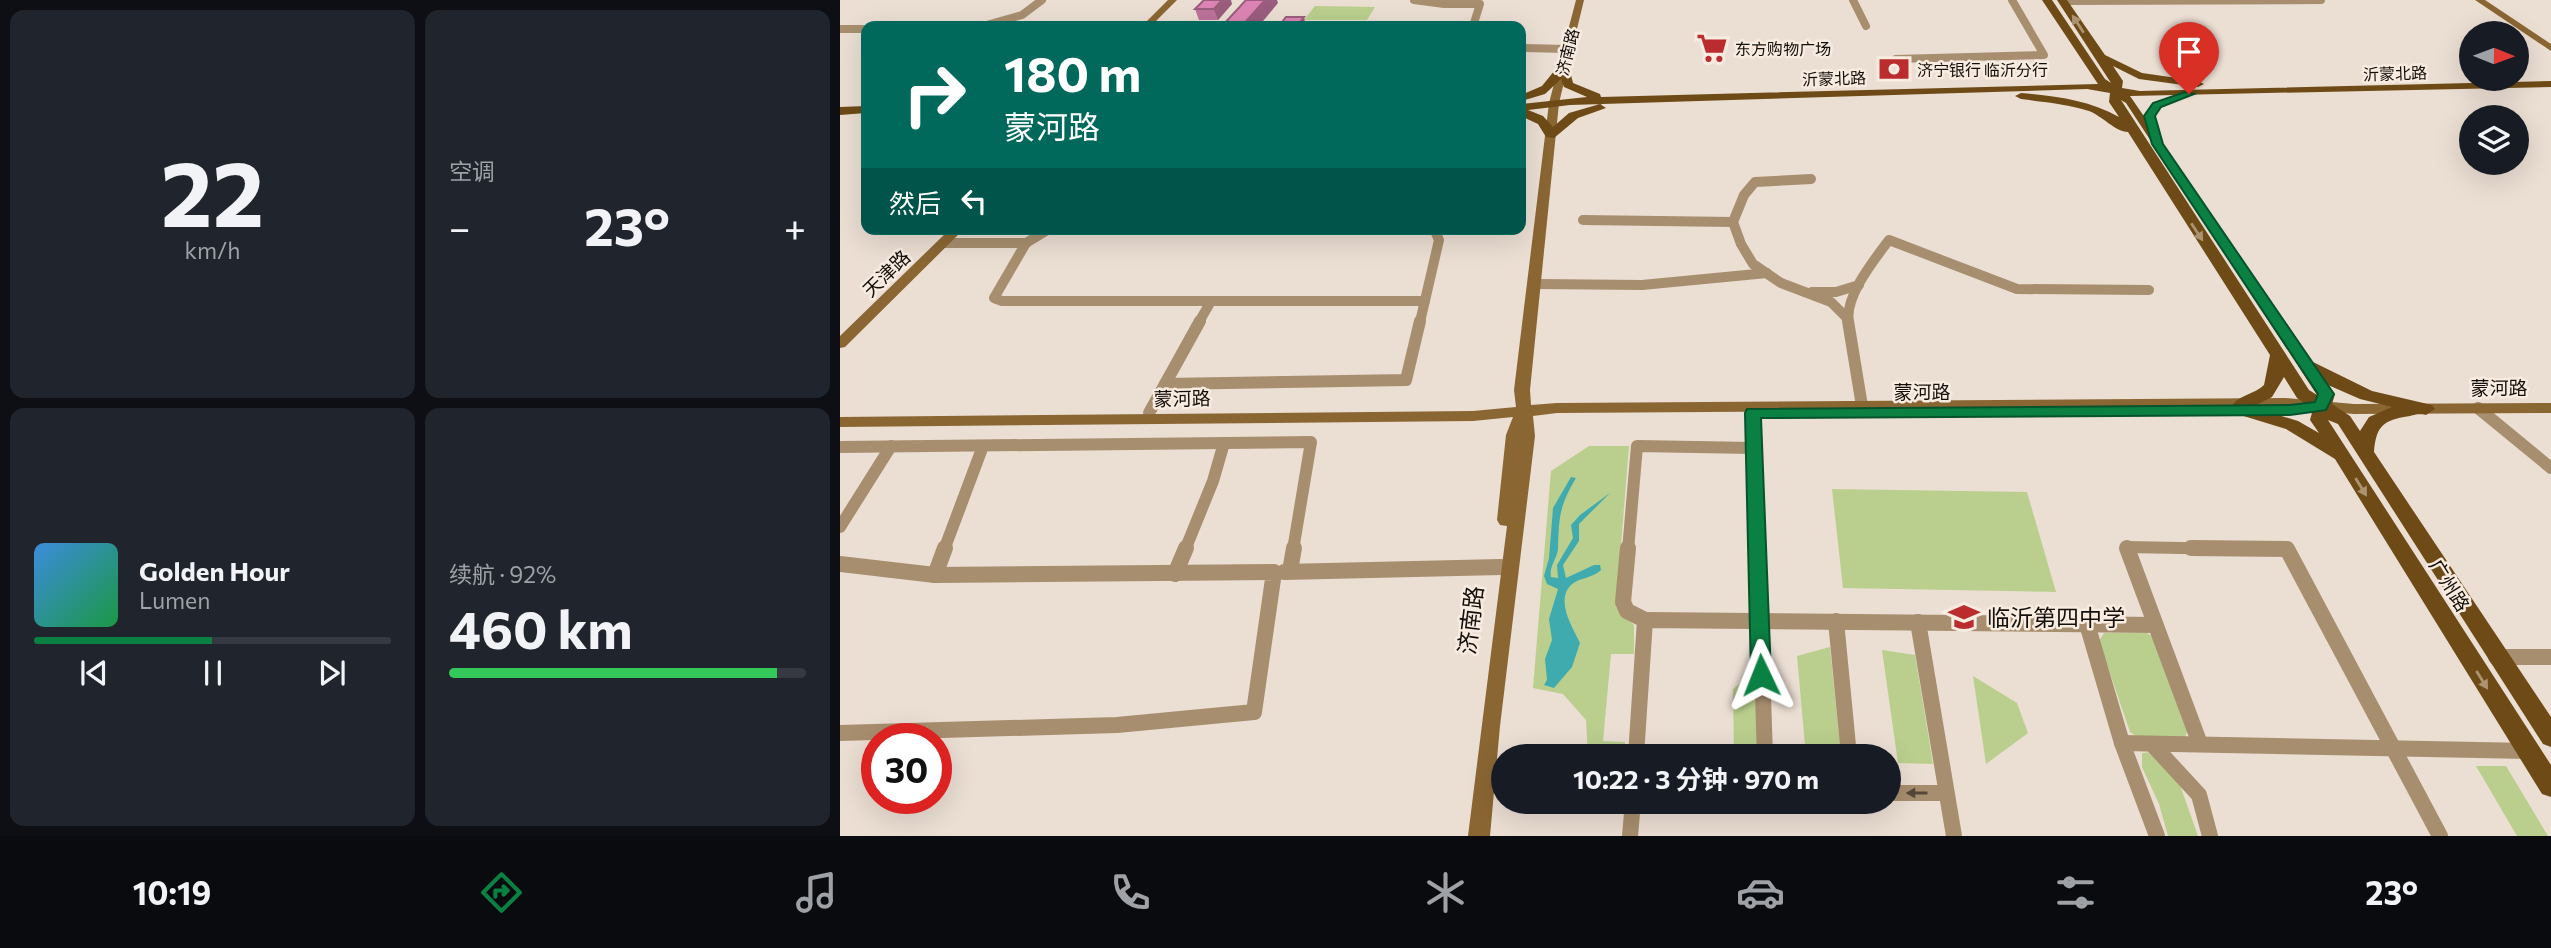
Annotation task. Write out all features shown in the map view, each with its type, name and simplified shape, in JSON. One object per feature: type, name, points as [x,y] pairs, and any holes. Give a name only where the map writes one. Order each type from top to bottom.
[{"type":"main road","name":"广州路","points":[[2047,0],[2101,81],[2130,102],[2326,394],[2319,420],[2551,786]]},
{"type":"main road","name":"广州路","points":[[2062,1],[2117,81],[2115,102],[2277,356],[2303,394],[2344,420],[2551,737]]},
{"type":"main road","points":[[2091,44],[2108,61],[2139,76],[2219,86]]},
{"type":"main road","points":[[2044,87],[2075,78],[2082,70],[2083,62],[2077,45]]},
{"type":"main road","points":[[1563,67],[1568,85],[1578,91],[1634,102]]},
{"type":"main road","points":[[1526,102],[1553,84],[1563,67]]},
{"type":"main road","name":"沂蒙北路","points":[[1526,105],[2011,95],[2219,86],[2551,78]]},
{"type":"main road","name":"沂蒙北路","points":[[1634,102],[2087,86],[2140,94],[2189,94],[2551,84]]},
{"type":"main road","points":[[2157,144],[2153,111],[2189,94]]},
{"type":"main road","points":[[2011,95],[2071,104],[2098,112],[2122,124],[2140,143]]},
{"type":"main road","points":[[1526,109],[1546,123],[1552,134],[1571,115],[1634,102]]},
{"type":"main road","points":[[840,111],[861,110]]},
{"type":"main road","points":[[840,119],[861,118]]},
{"type":"main road","points":[[2242,407],[2270,390],[2277,378],[2277,356]]},
{"type":"main road","points":[[2302,359],[2347,389],[2374,399],[2426,409]]},
{"type":"main road","points":[[2242,407],[2292,425],[2343,457]]},
{"type":"main road","points":[[2365,453],[2366,435],[2371,423],[2384,413],[2426,409]]},
{"type":"street","points":[[1001,21],[1022,15],[1042,0]]},
{"type":"street","points":[[1151,21],[1173,0]]},
{"type":"street","points":[[1159,21],[1181,0]]},
{"type":"street","points":[[1414,0],[1480,4],[1475,21]]},
{"type":"street","name":"济南路","points":[[1498,744],[1527,436],[1523,411],[1524,372],[1556,114],[1554,103],[1580,0]]},
{"type":"street","points":[[1853,0],[1866,26]]},
{"type":"street","points":[[1896,60],[2044,55],[2012,0]]},
{"type":"street","points":[[2062,1],[2320,0]]},
{"type":"street","points":[[2482,0],[2551,46]]},
{"type":"street","points":[[840,29],[861,29]]},
{"type":"street","points":[[1526,48],[1568,49]]},
{"type":"street","name":"济南路","points":[[1470,836],[1514,435],[1523,411],[1552,134]]},
{"type":"street","points":[[1811,179],[1755,182],[1744,195],[1733,222],[1741,244],[1753,264],[1781,283],[1831,302],[1848,319]]},
{"type":"street","points":[[1583,219],[1733,222]]},
{"type":"street","points":[[1039,235],[1026,243],[994,298],[1002,302],[1425,301]]},
{"type":"street","points":[[1165,384],[1406,380],[1439,240],[1437,235]]},
{"type":"street","points":[[945,236],[1026,243]]},
{"type":"street","name":"天津路","points":[[840,332],[945,236]]},
{"type":"street","name":"天津路","points":[[840,344],[945,236]]},
{"type":"street","points":[[1863,406],[1847,313],[1866,270],[1889,240],[2017,289],[2149,290]]},
{"type":"street","points":[[1537,284],[1642,285],[1767,273]]},
{"type":"street","points":[[1808,292],[1836,292],[1859,285]]},
{"type":"street","points":[[1149,413],[1210,303]]},
{"type":"street","name":"蒙河路","points":[[840,414],[1523,411],[1557,417],[2242,407]]},
{"type":"street","name":"蒙河路","points":[[840,422],[1473,416],[1557,408],[2551,408]]},
{"type":"street","points":[[2478,408],[2551,468]]},
{"type":"street","points":[[1753,413],[1764,744]]},
{"type":"street","points":[[1175,574],[1213,481],[1224,443]]},
{"type":"street","points":[[840,447],[1311,443],[1290,572]]},
{"type":"street","points":[[840,527],[891,446]]},
{"type":"street","points":[[935,575],[984,446]]},
{"type":"street","points":[[1753,448],[1637,446],[1629,509],[1623,602],[1627,611],[1645,620],[2155,625]]},
{"type":"street","points":[[2200,744],[2127,547],[2287,549],[2440,836]]},
{"type":"street","points":[[840,564],[935,575],[1175,574],[1501,567]]},
{"type":"street","points":[[840,733],[1117,724],[1254,712],[1273,572]]},
{"type":"street","points":[[1637,744],[1645,620]]},
{"type":"street","points":[[1836,621],[1848,744]]},
{"type":"street","points":[[1918,622],[1954,836]]},
{"type":"street","points":[[2087,624],[2122,743],[2157,836]]},
{"type":"street","points":[[2497,657],[2551,657]]},
{"type":"street","points":[[2122,743],[2529,751]]},
{"type":"street","points":[[2152,744],[2199,795],[2210,836]]},
{"type":"street","name":"济南路","points":[[1479,836],[1491,792]]},
{"type":"street","points":[[1901,793],[1946,793]]},
{"type":"street","points":[[1630,836],[1632,814]]},
{"type":"green space","points":[[1315,6],[1375,7],[1367,20],[1304,20]]},
{"type":"green space","points":[[1589,446],[1629,446],[1616,607],[1634,625],[1634,654],[1611,654],[1603,741],[1625,744],[1587,744],[1586,720],[1563,694],[1533,688],[1551,471]]},
{"type":"green space","points":[[1832,489],[2027,492],[2056,592],[1843,588]]},
{"type":"green space","points":[[2104,633],[2147,633],[2153,637],[2187,731],[2185,738],[2139,738],[2130,732],[2099,641]]},
{"type":"green space","points":[[1830,647],[1840,744],[1805,744],[1797,656]]},
{"type":"green space","points":[[1882,650],[1915,655],[1933,764],[1901,763],[1901,744],[1895,744]]},
{"type":"green space","points":[[1754,673],[1757,744],[1734,744],[1733,689]]},
{"type":"green space","points":[[1973,676],[2017,703],[2028,733],[1986,764]]},
{"type":"green space","points":[[2152,752],[2180,785],[2198,836],[2168,836],[2159,804],[2142,767],[2142,753]]},
{"type":"green space","points":[[2476,766],[2506,766],[2548,836],[2517,836]]},
{"type":"water","points":[[1571,477],[1576,478],[1561,512],[1558,549],[1551,577],[1558,578],[1557,565],[1573,538],[1571,525],[1610,493],[1579,524],[1579,541],[1563,565],[1566,578],[1594,565],[1600,565],[1601,570],[1574,583],[1567,591],[1567,614],[1580,643],[1572,667],[1554,688],[1544,685],[1547,680],[1545,659],[1552,640],[1549,619],[1558,589],[1547,584],[1544,576],[1549,558],[1553,508]]},
{"type":"building","points":[[1204,0],[1222,0],[1214,9],[1195,9]]},
{"type":"building","points":[[1246,0],[1265,0],[1246,21],[1227,21]]},
{"type":"building","points":[[1286,17],[1304,17],[1301,21],[1283,21]]},
{"type":"place","name":"东方购物广场","points":[[1712,48]]},
{"type":"place","name":"济宁银行 临沂分行","points":[[1894,69]]},
{"type":"place","name":"临沂第四中学","points":[[1964,617]]},
{"type":"route","points":[[1761,675],[1753,413],[2290,410],[2321,406],[2326,394],[2157,144],[2150,116],[2157,105],[2189,94]]}]
